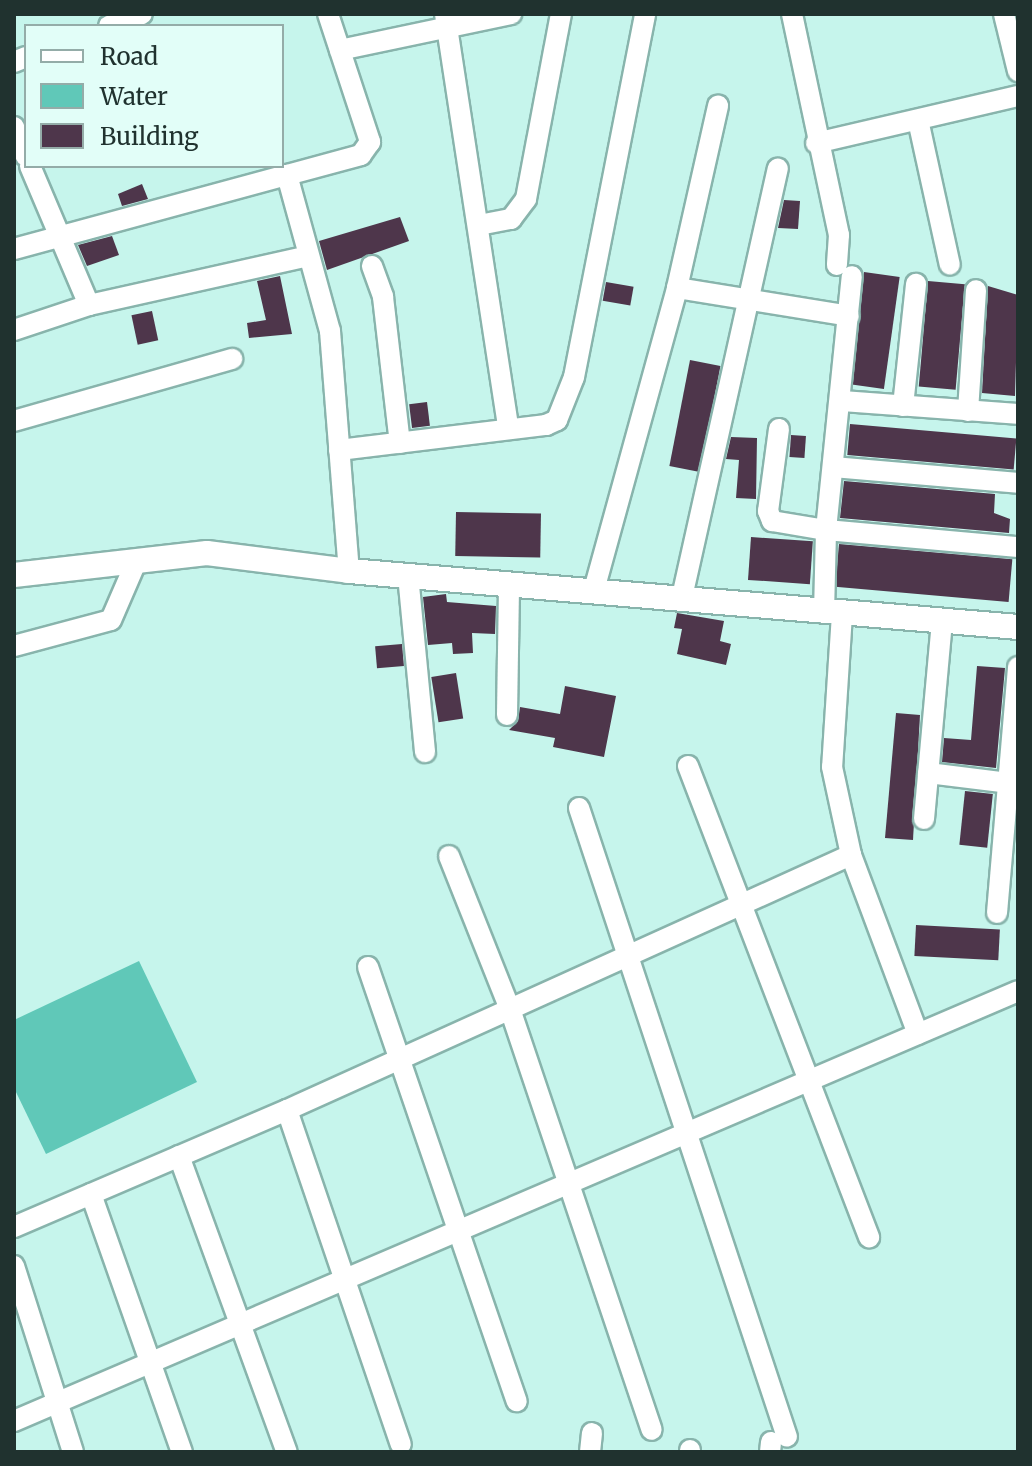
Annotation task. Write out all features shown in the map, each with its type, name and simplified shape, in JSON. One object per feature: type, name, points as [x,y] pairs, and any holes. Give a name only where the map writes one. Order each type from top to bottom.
[{"type":"street","points":[[114,24],[142,14]]},
{"type":"street","points":[[14,249],[368,150],[369,135],[328,14]]},
{"type":"street","points":[[340,50],[448,20],[511,14]]},
{"type":"street","points":[[479,225],[511,219],[526,199],[561,14]]},
{"type":"street","points":[[339,450],[557,420],[574,377],[645,14]]},
{"type":"street","points":[[792,14],[816,143],[839,235],[849,316],[826,530],[833,614],[832,767],[851,855],[918,1034]]},
{"type":"street","points":[[1004,14],[1018,71]]},
{"type":"street","points":[[448,20],[508,428]]},
{"type":"street","points":[[816,143],[1018,96]]},
{"type":"street","points":[[594,590],[677,288],[718,106]]},
{"type":"street","points":[[918,120],[950,265]]},
{"type":"street","points":[[14,127],[24,153]]},
{"type":"street","points":[[31,168],[89,305]]},
{"type":"street","points":[[682,597],[778,169]]},
{"type":"street","points":[[287,175],[330,331],[349,571]]},
{"type":"street","points":[[14,330],[89,305],[309,256]]},
{"type":"street","points":[[372,266],[383,297],[400,443]]},
{"type":"street","points":[[903,406],[916,284]]},
{"type":"street","points":[[677,288],[849,316]]},
{"type":"street","points":[[968,411],[976,290]]},
{"type":"street","points":[[14,421],[232,359]]},
{"type":"street","points":[[842,401],[1018,414]]},
{"type":"street","points":[[779,429],[768,511],[780,524],[1018,547]]},
{"type":"street","points":[[833,467],[1018,483]]},
{"type":"street","points":[[14,575],[207,553],[349,571],[682,597],[833,614],[1018,627]]},
{"type":"street","points":[[14,646],[111,620],[137,560]]},
{"type":"street","points":[[408,575],[425,752]]},
{"type":"street","points":[[507,715],[509,583]]},
{"type":"street","points":[[924,819],[942,620]]},
{"type":"street","points":[[997,913],[1013,784],[1018,667]]},
{"type":"street","points":[[688,766],[869,1237]]},
{"type":"street","points":[[928,773],[1013,784]]},
{"type":"street","points":[[579,808],[625,954],[688,1131],[776,1444]]},
{"type":"street","points":[[14,1227],[287,1110],[397,1057],[851,855]]},
{"type":"street","points":[[449,856],[510,1009],[652,1430]]},
{"type":"street","points":[[368,967],[517,1401]]},
{"type":"street","points":[[14,1421],[1018,991]]},
{"type":"street","points":[[287,1110],[401,1444]]},
{"type":"street","points":[[179,1156],[287,1452]]},
{"type":"street","points":[[91,1194],[182,1452]]},
{"type":"street","points":[[14,1266],[73,1452]]},
{"type":"water","points":[[139,961],[197,1082],[46,1154],[14,1088],[14,1020]]},
{"type":"building","points":[[142,184],[148,199],[122,206],[118,194]]},
{"type":"building","points":[[784,200],[800,201],[798,229],[778,228]]},
{"type":"building","points":[[400,217],[409,241],[327,270],[319,241]]},
{"type":"building","points":[[112,236],[119,255],[87,266],[78,245]]},
{"type":"building","points":[[864,272],[900,277],[884,389],[848,384]]},
{"type":"building","points":[[280,276],[292,334],[249,338],[247,323],[266,320],[257,281]]},
{"type":"building","points":[[928,281],[965,284],[956,390],[919,387]]},
{"type":"building","points":[[606,282],[634,287],[630,306],[603,301]]},
{"type":"building","points":[[988,286],[1018,295],[1015,396],[982,393]]},
{"type":"building","points":[[152,311],[158,340],[138,345],[131,315]]},
{"type":"building","points":[[690,360],[720,366],[700,472],[669,466]]},
{"type":"building","points":[[427,402],[430,426],[412,428],[409,404]]},
{"type":"building","points":[[850,424],[1016,439],[1014,469],[847,455]]},
{"type":"building","points":[[791,435],[806,436],[804,458],[789,457]]},
{"type":"building","points":[[731,437],[757,438],[756,499],[736,498],[739,460],[726,459]]},
{"type":"building","points":[[844,481],[995,494],[994,513],[1010,519],[1009,533],[840,518]]},
{"type":"building","points":[[456,512],[541,513],[540,557],[455,556]]},
{"type":"building","points":[[751,537],[813,541],[810,584],[748,580]]},
{"type":"building","points":[[839,544],[1012,559],[1009,602],[835,587]]},
{"type":"building","points":[[446,594],[447,602],[496,606],[495,634],[472,633],[473,653],[453,654],[452,643],[428,645],[423,597]]},
{"type":"building","points":[[677,613],[724,621],[720,641],[731,644],[726,665],[677,654],[682,629],[674,628]]},
{"type":"building","points":[[402,644],[404,666],[377,668],[375,646]]},
{"type":"building","points":[[977,666],[1005,668],[996,768],[942,762],[944,738],[971,740]]},
{"type":"building","points":[[456,673],[463,718],[439,722],[431,677]]},
{"type":"building","points":[[565,686],[616,696],[604,757],[553,747],[555,738],[509,730],[518,721],[520,707],[560,714]]},
{"type":"building","points":[[896,713],[920,715],[913,840],[885,838]]},
{"type":"building","points":[[965,791],[993,794],[987,848],[959,845]]},
{"type":"building","points":[[916,925],[1000,929],[998,960],[914,956]]}]
